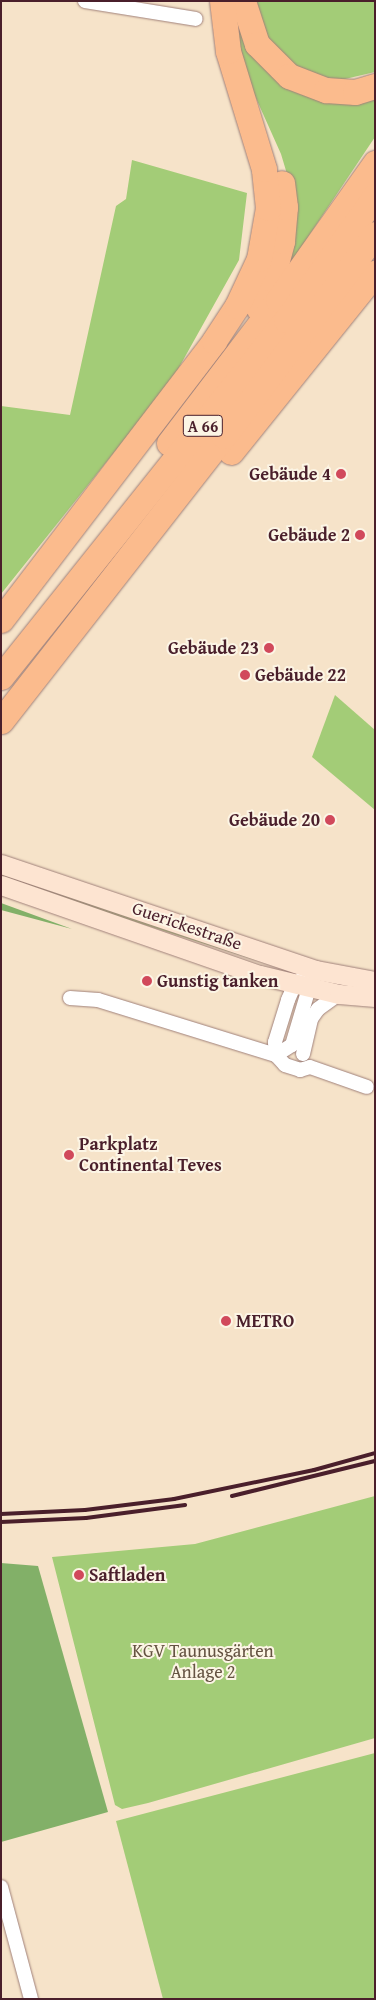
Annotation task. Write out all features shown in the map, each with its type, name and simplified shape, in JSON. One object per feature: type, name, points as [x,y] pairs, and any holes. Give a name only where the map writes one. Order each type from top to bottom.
[{"type":"highway","points":[[1,620],[214,341],[254,273],[266,224],[267,188],[260,148],[228,51],[222,24],[222,1]]},
{"type":"highway","points":[[243,1],[256,44],[289,76],[326,90],[355,92],[375,86]]},
{"type":"highway","points":[[234,356],[272,279],[284,225],[283,190],[278,163],[243,92]]},
{"type":"highway","points":[[23,649],[102,532],[310,256],[375,163]]},
{"type":"highway","name":"A 66","points":[[1,677],[286,320],[375,196]]},
{"type":"highway","name":"A 66","points":[[1,721],[91,608],[375,234]]},
{"type":"highway","points":[[91,608],[137,562],[270,408],[375,273]]},
{"type":"main road","name":"Guerickestraße","points":[[1,864],[316,970],[375,981]]},
{"type":"main road","name":"Guerickestraße","points":[[1,885],[302,986],[339,994],[375,997]]},
{"type":"street","points":[[86,1],[196,19]]},
{"type":"street","points":[[276,1056],[275,1042],[302,986],[316,970]]},
{"type":"street","points":[[302,986],[296,1046],[304,1054],[310,1067]]},
{"type":"street","points":[[304,1054],[311,1019],[318,1008],[339,994]]},
{"type":"street","points":[[70,998],[98,1000],[276,1056],[285,1065],[300,1070],[310,1067],[367,1088]]},
{"type":"street","points":[[276,1056],[288,1050],[296,1034]]},
{"type":"street","points":[[1,1887],[31,1999]]},
{"type":"green space","points":[[236,1],[265,66],[375,92],[375,137],[284,273],[287,174],[281,154],[238,58]]},
{"type":"green space","points":[[250,1],[375,1],[375,72],[345,79],[331,79],[299,69],[273,50]]},
{"type":"green space","points":[[132,160],[247,193],[239,260],[172,380],[1,594],[1,406],[70,415],[116,206],[126,199]]},
{"type":"green space","points":[[335,695],[375,730],[375,810],[312,757]]},
{"type":"green space","points":[[1,872],[269,961],[268,964],[1,879]]},
{"type":"green space","points":[[1,903],[72,929],[1,910]]},
{"type":"green space","name":"KGV Taunusgärten Anlage 2","points":[[375,1496],[375,1738],[148,1803],[122,1809],[115,1805],[52,1557],[195,1544]]},
{"type":"green space","points":[[1,1563],[38,1566],[108,1812],[1,1842]]},
{"type":"green space","points":[[375,1753],[375,1999],[163,1999],[116,1821]]},
{"type":"railway","points":[[1,1514],[85,1510],[174,1499],[314,1470],[375,1453]]},
{"type":"railway","points":[[232,1496],[375,1461]]},
{"type":"railway","points":[[1,1522],[86,1518],[185,1505]]},
{"type":"place","name":"Gebäude 4","points":[[341,474]]},
{"type":"place","name":"Gebäude 2","points":[[360,535]]},
{"type":"place","name":"Gebäude 23","points":[[269,648]]},
{"type":"place","name":"Gebäude 22","points":[[245,675]]},
{"type":"place","name":"Gebäude 20","points":[[330,820]]},
{"type":"place","name":"Gunstig tanken","points":[[147,981]]},
{"type":"place","name":"Parkplatz Continental Teves","points":[[69,1155]]},
{"type":"place","name":"METRO","points":[[226,1321]]},
{"type":"place","name":"Saftladen","points":[[79,1575]]}]
